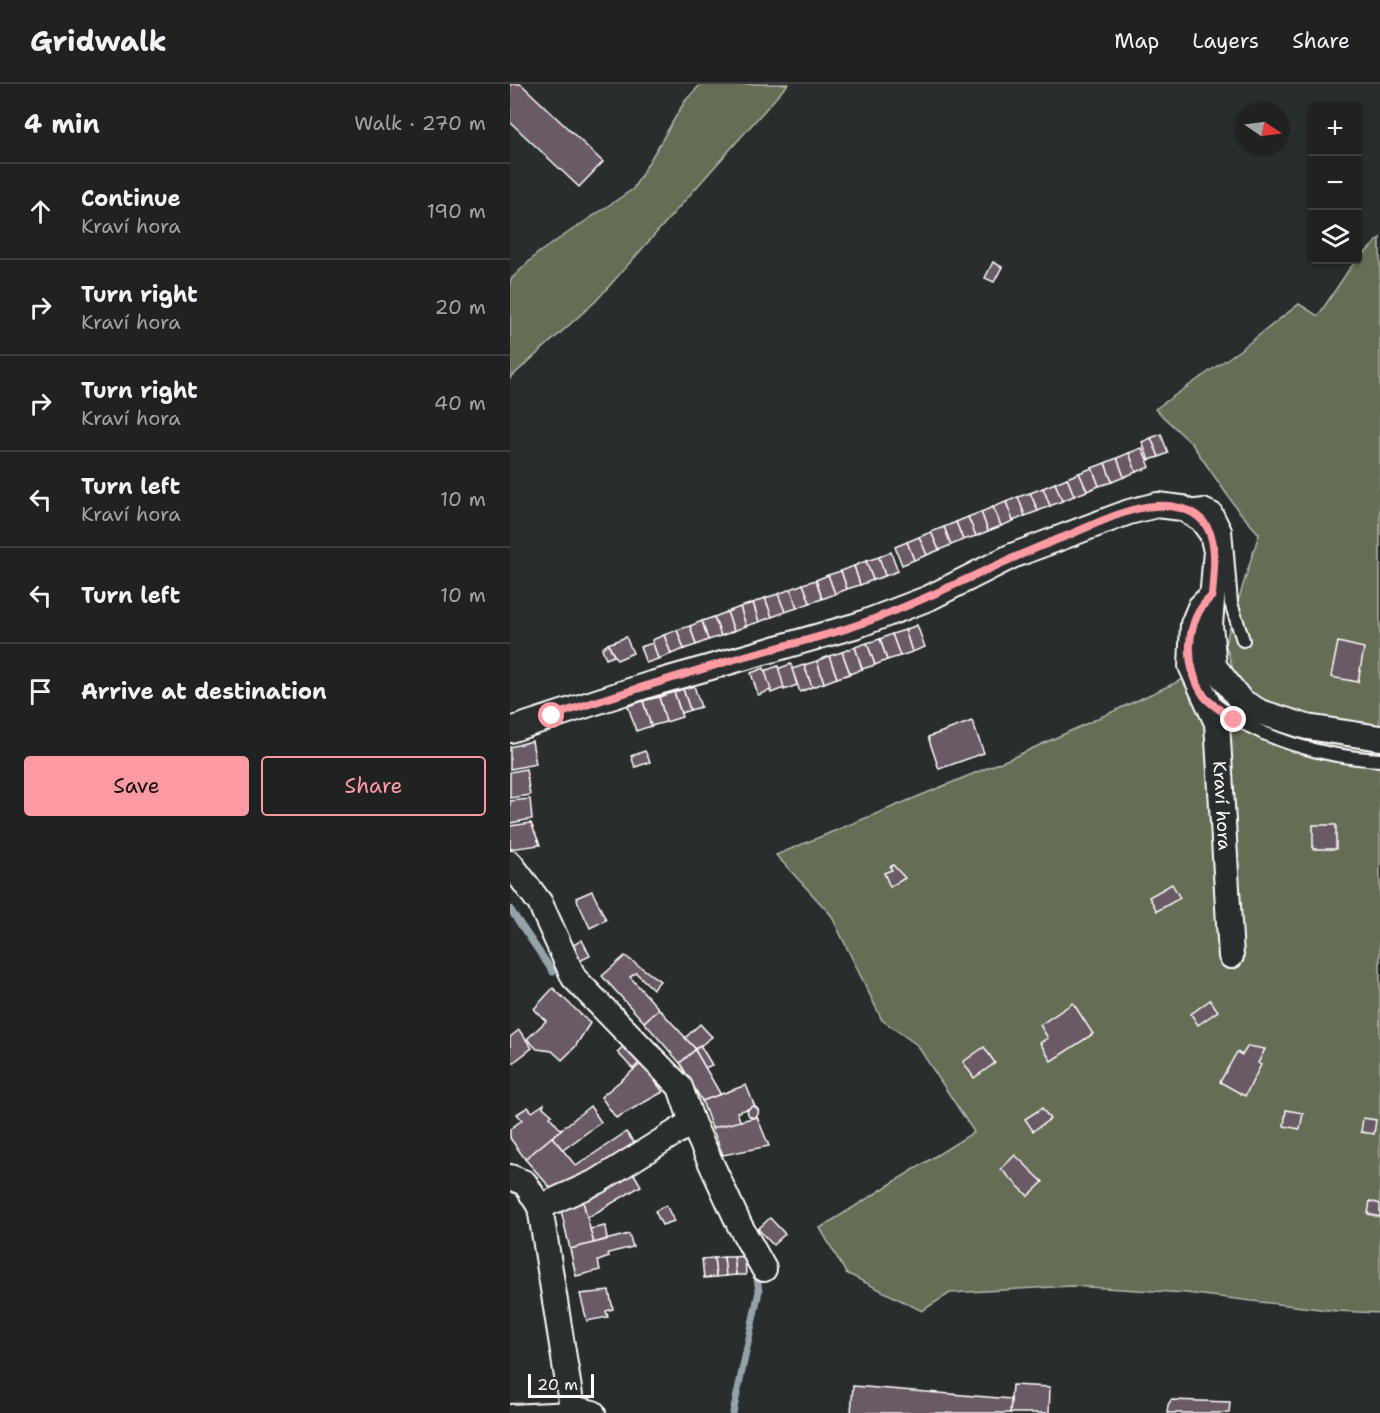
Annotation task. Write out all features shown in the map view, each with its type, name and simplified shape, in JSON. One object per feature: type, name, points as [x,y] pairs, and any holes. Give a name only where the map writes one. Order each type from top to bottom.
[{"type":"street","points":[[510,730],[648,685],[858,625],[929,598],[1012,556],[1129,512],[1157,505],[1182,508],[1201,519],[1212,534],[1216,551],[1210,625],[1214,666],[1241,701],[1260,712],[1307,727],[1380,738]]},
{"type":"street","name":"Kraví hora","points":[[1212,596],[1200,607],[1193,624],[1190,646],[1191,666],[1217,723],[1232,956]]},
{"type":"street","points":[[510,863],[540,903],[574,978],[680,1087],[692,1122],[739,1224],[764,1269]]},
{"type":"street","points":[[540,1207],[598,1181],[692,1122]]},
{"type":"street","points":[[510,1177],[525,1183],[540,1207],[583,1410]]},
{"type":"lane","points":[[1182,508],[1204,505],[1215,510],[1225,530],[1231,603],[1243,640]]},
{"type":"lane","points":[[1205,697],[1234,720],[1298,746],[1353,759],[1380,760]]},
{"type":"lane","points":[[510,1411],[583,1410]]},
{"type":"green space","points":[[701,84],[788,84],[596,301],[510,378],[510,280],[538,253],[633,189],[685,101]]},
{"type":"green space","points":[[1380,238],[1380,1313],[1336,1311],[1186,1293],[1071,1286],[950,1293],[922,1311],[846,1273],[820,1228],[974,1132],[917,1045],[882,1020],[831,915],[776,855],[1016,756],[1188,677],[1232,666],[1225,643],[1259,534],[1237,509],[1192,444],[1155,409],[1240,350],[1299,304],[1318,316],[1350,268],[1354,264],[1362,264],[1362,256]]},
{"type":"building","points":[[510,84],[521,84],[603,162],[579,187],[510,122]]},
{"type":"building","points":[[993,262],[1002,267],[994,282],[985,278]]},
{"type":"building","points":[[1161,434],[1168,453],[1159,457],[1151,438]]},
{"type":"building","points":[[1151,438],[1159,457],[1149,460],[1142,442]]},
{"type":"building","points":[[1142,448],[1150,467],[1136,472],[1129,453]]},
{"type":"building","points":[[1129,453],[1136,472],[1124,477],[1117,458]]},
{"type":"building","points":[[1117,458],[1124,477],[1112,482],[1105,463]]},
{"type":"building","points":[[1105,463],[1112,482],[1099,486],[1092,468]]},
{"type":"building","points":[[1092,468],[1099,486],[1087,491],[1079,473]]},
{"type":"building","points":[[1079,473],[1087,491],[1074,496],[1067,478]]},
{"type":"building","points":[[1067,478],[1074,496],[1062,501],[1055,483]]},
{"type":"building","points":[[1055,483],[1062,501],[1050,506],[1043,488]]},
{"type":"building","points":[[1043,488],[1050,506],[1038,511],[1030,493]]},
{"type":"building","points":[[1030,493],[1038,511],[1025,516],[1018,497]]},
{"type":"building","points":[[1018,497],[1025,516],[1013,521],[1006,502]]},
{"type":"building","points":[[1006,502],[1013,521],[1001,526],[993,507]]},
{"type":"building","points":[[993,507],[1001,526],[988,531],[981,512]]},
{"type":"building","points":[[981,512],[988,531],[976,536],[968,517]]},
{"type":"building","points":[[968,517],[976,536],[963,540],[956,522]]},
{"type":"building","points":[[956,522],[963,540],[951,545],[944,527]]},
{"type":"building","points":[[944,527],[951,545],[939,550],[931,532]]},
{"type":"building","points":[[931,532],[939,550],[927,555],[919,537]]},
{"type":"building","points":[[919,537],[927,555],[914,560],[907,542]]},
{"type":"building","points":[[907,542],[914,560],[902,565],[895,547]]},
{"type":"building","points":[[891,552],[898,571],[885,576],[879,557]]},
{"type":"building","points":[[879,557],[885,576],[873,580],[866,561]]},
{"type":"building","points":[[866,561],[873,580],[860,585],[854,566]]},
{"type":"building","points":[[854,566],[860,585],[847,589],[841,571]]},
{"type":"building","points":[[841,571],[847,589],[835,594],[828,575]]},
{"type":"building","points":[[828,575],[835,594],[822,599],[816,580]]},
{"type":"building","points":[[816,580],[822,599],[810,603],[803,584]]},
{"type":"building","points":[[803,584],[810,603],[797,608],[791,589]]},
{"type":"building","points":[[791,589],[797,608],[785,612],[778,594]]},
{"type":"building","points":[[778,594],[785,612],[772,617],[765,598]]},
{"type":"building","points":[[765,598],[772,617],[759,622],[753,603]]},
{"type":"building","points":[[753,603],[759,622],[746,626],[740,607]]},
{"type":"building","points":[[740,607],[746,626],[734,631],[727,612]]},
{"type":"building","points":[[727,612],[734,631],[721,636],[714,617]]},
{"type":"building","points":[[714,617],[721,636],[708,640],[702,621]]},
{"type":"building","points":[[702,621],[708,640],[696,645],[690,626]]},
{"type":"building","points":[[917,625],[925,647],[912,652],[905,630]]},
{"type":"building","points":[[690,626],[696,645],[684,649],[677,630]]},
{"type":"building","points":[[677,630],[684,649],[671,654],[664,635]]},
{"type":"building","points":[[905,630],[912,652],[900,656],[892,634]]},
{"type":"building","points":[[892,634],[900,656],[887,660],[880,639]]},
{"type":"building","points":[[664,635],[671,654],[658,659],[652,640]]},
{"type":"building","points":[[626,637],[633,653],[617,660],[608,644]]},
{"type":"building","points":[[880,639],[887,660],[875,665],[867,643]]},
{"type":"building","points":[[1338,642],[1364,648],[1358,682],[1331,677]]},
{"type":"building","points":[[653,643],[658,659],[646,663],[640,647]]},
{"type":"building","points":[[867,643],[875,665],[862,669],[855,647]]},
{"type":"building","points":[[608,644],[614,656],[606,659],[602,648]]},
{"type":"building","points":[[855,647],[862,669],[850,674],[842,652]]},
{"type":"building","points":[[842,652],[850,674],[837,678],[829,656]]},
{"type":"building","points":[[829,656],[837,678],[824,683],[817,661]]},
{"type":"building","points":[[817,661],[824,683],[812,687],[804,665]]},
{"type":"building","points":[[791,664],[797,685],[784,690],[777,669]]},
{"type":"building","points":[[804,665],[812,687],[800,692],[792,669]]},
{"type":"building","points":[[778,666],[784,688],[771,693],[764,671]]},
{"type":"building","points":[[764,668],[771,690],[758,695],[751,673]]},
{"type":"building","points":[[694,686],[701,707],[690,710],[683,689]]},
{"type":"building","points":[[683,689],[690,710],[681,713],[674,692]]},
{"type":"building","points":[[674,692],[682,717],[666,722],[659,697]]},
{"type":"building","points":[[659,697],[666,722],[651,726],[643,701]]},
{"type":"building","points":[[643,701],[651,726],[636,731],[628,706]]},
{"type":"building","points":[[972,721],[984,753],[939,769],[928,737]]},
{"type":"building","points":[[532,741],[536,764],[510,769],[510,747]]},
{"type":"building","points":[[645,751],[650,762],[635,767],[631,756]]},
{"type":"building","points":[[526,769],[530,795],[510,798],[510,772]]},
{"type":"building","points":[[530,799],[532,819],[510,823],[510,801]]},
{"type":"building","points":[[531,823],[540,845],[510,849],[510,826]]},
{"type":"building","points":[[1313,825],[1336,825],[1336,849],[1313,849]]},
{"type":"building","points":[[893,865],[905,878],[890,887],[884,873],[892,870],[890,867]]},
{"type":"building","points":[[1172,884],[1180,898],[1157,911],[1149,897]]},
{"type":"building","points":[[592,891],[606,920],[590,928],[576,898]]},
{"type":"building","points":[[582,940],[590,956],[575,963],[568,948]]},
{"type":"building","points":[[625,956],[660,981],[653,989],[636,973],[630,977],[659,1009],[644,1022],[602,976]]},
{"type":"building","points":[[553,988],[590,1023],[575,1047],[562,1060],[552,1051],[537,1049],[527,1039],[546,1021],[534,1009]]},
{"type":"building","points":[[1210,1000],[1218,1011],[1198,1025],[1191,1014]]},
{"type":"building","points":[[1073,1003],[1093,1034],[1051,1061],[1040,1043],[1048,1038],[1040,1025]]},
{"type":"building","points":[[659,1009],[696,1049],[680,1063],[644,1022]]},
{"type":"building","points":[[700,1024],[712,1037],[696,1049],[685,1038]]},
{"type":"building","points":[[519,1030],[532,1048],[510,1065],[510,1037]]},
{"type":"building","points":[[625,1045],[640,1062],[633,1069],[617,1052]]},
{"type":"building","points":[[700,1045],[712,1065],[705,1068],[695,1050]]},
{"type":"building","points":[[1248,1046],[1265,1049],[1258,1063],[1261,1065],[1245,1096],[1220,1082],[1237,1052],[1242,1055]]},
{"type":"building","points":[[984,1047],[995,1063],[974,1078],[963,1062]]},
{"type":"building","points":[[695,1050],[721,1095],[702,1101],[680,1063]]},
{"type":"building","points":[[642,1063],[663,1092],[616,1118],[601,1097]]},
{"type":"building","points":[[746,1085],[755,1107],[737,1112],[741,1123],[712,1128],[702,1101]]},
{"type":"building","points":[[544,1104],[543,1107],[552,1115],[550,1117],[560,1129],[563,1128],[525,1159],[510,1138],[510,1129],[522,1120],[517,1114],[528,1107],[532,1112]]},
{"type":"building","points":[[590,1106],[601,1122],[563,1150],[552,1137]]},
{"type":"building","points":[[753,1107],[757,1108],[757,1116],[753,1117],[749,1116],[748,1112],[749,1108]]},
{"type":"building","points":[[1042,1108],[1050,1119],[1033,1131],[1025,1119]]},
{"type":"building","points":[[1286,1110],[1303,1113],[1300,1129],[1284,1126]]},
{"type":"building","points":[[757,1117],[769,1146],[723,1155],[712,1128]]},
{"type":"building","points":[[1363,1118],[1376,1120],[1374,1134],[1361,1132]]},
{"type":"building","points":[[626,1132],[636,1145],[556,1194],[525,1159],[552,1137],[576,1166]]},
{"type":"building","points":[[1015,1155],[1043,1182],[1028,1196],[1001,1169]]},
{"type":"building","points":[[631,1169],[641,1186],[587,1218],[582,1198]]},
{"type":"building","points":[[582,1198],[594,1243],[570,1249],[560,1206]]},
{"type":"building","points":[[1370,1201],[1380,1204],[1380,1217],[1368,1214]]},
{"type":"building","points":[[666,1205],[674,1221],[662,1225],[655,1211]]},
{"type":"building","points":[[770,1218],[785,1234],[773,1245],[758,1229]]},
{"type":"building","points":[[605,1226],[607,1239],[594,1243],[590,1229]]},
{"type":"building","points":[[629,1234],[633,1247],[608,1253],[609,1257],[598,1261],[600,1270],[576,1276],[570,1249]]},
{"type":"building","points":[[745,1256],[746,1275],[736,1275],[734,1257]]},
{"type":"building","points":[[724,1257],[726,1276],[716,1277],[714,1258]]},
{"type":"building","points":[[724,1257],[734,1257],[736,1275],[726,1276]]},
{"type":"building","points":[[714,1258],[716,1277],[704,1278],[702,1259]]},
{"type":"building","points":[[609,1291],[613,1309],[606,1311],[608,1317],[587,1321],[580,1294]]},
{"type":"building","points":[[1012,1385],[1050,1387],[1049,1413],[1010,1413]]},
{"type":"building","points":[[853,1386],[1011,1399],[1010,1413],[851,1413]]},
{"type":"building","points":[[1171,1400],[1230,1402],[1229,1413],[1167,1413]]},
{"type":"waterway","points":[[510,909],[553,972]]},
{"type":"waterway","points":[[733,1413],[759,1291],[756,1272]]},
{"type":"route","points":[[552,716],[648,685],[858,625],[929,598],[1012,556],[1129,512],[1157,505],[1182,508],[1201,519],[1212,534],[1216,551],[1212,596],[1200,607],[1193,624],[1190,646],[1191,666],[1205,697],[1234,720]]}]
